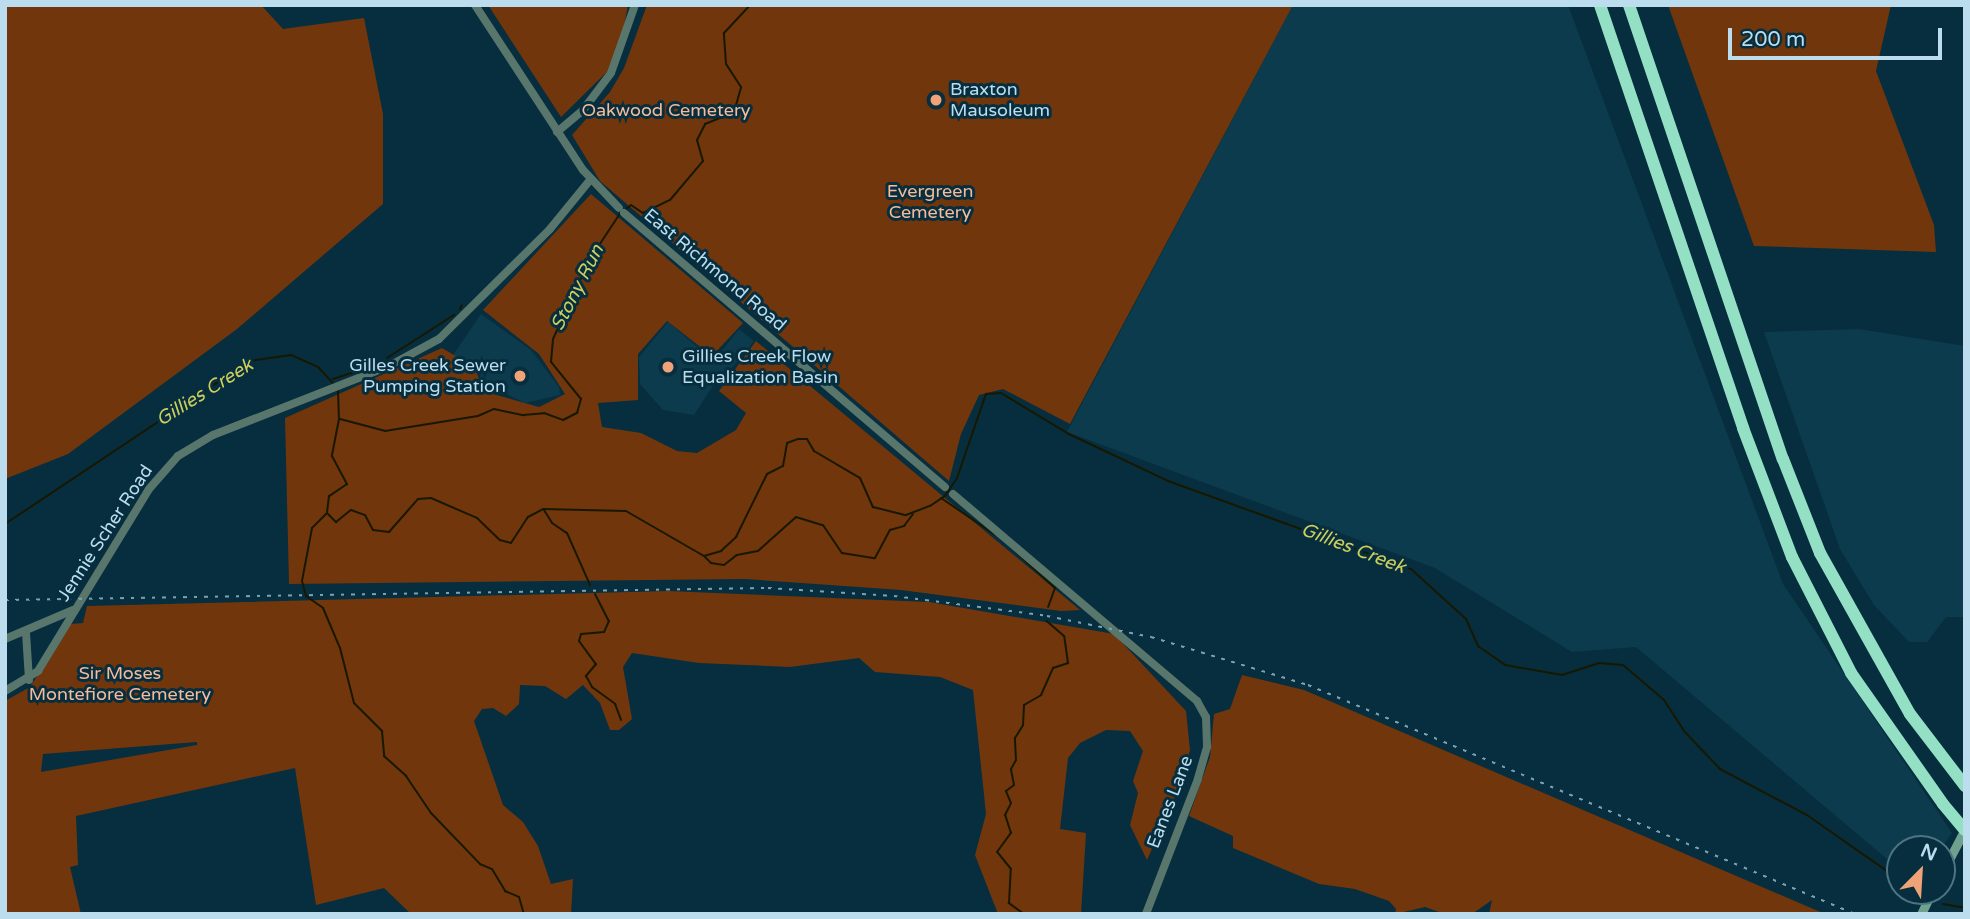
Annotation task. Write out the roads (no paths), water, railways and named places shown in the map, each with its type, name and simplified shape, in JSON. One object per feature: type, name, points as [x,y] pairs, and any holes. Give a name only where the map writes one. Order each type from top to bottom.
[{"type":"highway","points":[[1600,5],[1743,428],[1792,557],[1851,673],[1943,804],[1965,830]]},
{"type":"highway","points":[[1629,5],[1783,459],[1820,553],[1910,715],[1961,781]]},
{"type":"main road","points":[[1956,847],[1965,830]]},
{"type":"street","name":"East Richmond Road","points":[[475,5],[590,180],[621,210],[945,487]]},
{"type":"street","points":[[557,132],[583,110],[611,73],[635,5]]},
{"type":"street","name":"Jennie Scher Road","points":[[29,680],[149,489],[178,456],[213,435],[408,357],[451,329],[550,229],[590,180]]},
{"type":"street","name":"Eanes Lane","points":[[953,494],[1197,701],[1206,717],[1208,747],[1146,914]]},
{"type":"street","points":[[5,639],[26,634],[74,610]]},
{"type":"street","points":[[5,691],[29,680],[26,634]]},
{"type":"waterway","name":"Stony Run","points":[[626,209],[631,205],[643,213],[670,200],[703,161],[697,140],[705,124],[734,112],[741,87],[726,64],[724,33],[750,5]]},
{"type":"waterway","name":"Stony Run","points":[[340,419],[385,431],[478,416],[494,409],[523,415],[544,413],[563,420],[577,413],[581,399],[551,362],[553,339],[590,259],[621,212]]},
{"type":"waterway","points":[[460,309],[462,305]]},
{"type":"waterway","points":[[387,358],[454,315]]},
{"type":"waterway","name":"Gillies Creek","points":[[5,524],[249,361],[291,355],[318,367],[333,383]]},
{"type":"waterway","points":[[333,379],[352,373]]},
{"type":"waterway","name":"Gillies Creek","points":[[338,391],[339,419],[332,456],[347,484],[329,496],[327,513],[336,522],[351,510],[365,515],[373,530],[389,532],[418,499],[431,498],[477,518],[500,540],[511,543],[528,517],[543,509],[626,511],[704,556],[721,551],[736,537],[767,474],[783,466],[787,443],[798,439],[807,439],[814,451],[860,478],[873,507],[906,515],[930,506],[945,496],[957,478],[986,394],[1001,393],[1069,434],[1168,481],[1411,569],[1466,619],[1478,646],[1505,665],[1562,675],[1599,663],[1623,665],[1664,700],[1684,731],[1720,769],[1807,815],[1886,870]]},
{"type":"waterway","points":[[941,498],[994,534]]},
{"type":"waterway","points":[[544,510],[552,523],[567,533],[590,585]]},
{"type":"waterway","points":[[326,514],[312,528],[302,581],[306,596],[323,608],[340,648],[354,703],[382,731],[384,756],[406,776],[431,813],[480,864],[492,869],[505,891],[519,897],[524,914]]},
{"type":"waterway","name":"Gillies Creek","points":[[705,557],[711,563],[724,565],[737,555],[758,551],[796,517],[823,525],[842,553],[875,558],[890,530],[904,526],[913,514]]},
{"type":"waterway","points":[[1017,553],[1055,588],[1048,607]]},
{"type":"waterway","points":[[595,594],[609,621],[604,632],[581,634],[579,641],[596,664],[586,676],[592,687],[615,704],[621,720]]},
{"type":"waterway","points":[[1024,914],[1009,903],[1011,869],[997,852],[1011,833],[1005,815],[1011,803],[1006,791],[1014,785],[1011,769],[1016,760],[1015,738],[1023,725],[1024,705],[1041,695],[1053,668],[1068,663],[1064,636],[1047,621]]},
{"type":"waterway","name":"Gillies Creek","points":[[1948,905],[1965,908]]},
{"type":"railway","points":[[5,600],[768,588],[894,596],[1047,616],[1151,637],[1308,685],[1855,914]]},
{"type":"place","name":"Braxton Mausoleum","points":[[936,100]]},
{"type":"place","name":"Gillies Creek Flow Equalization Basin","points":[[668,367]]},
{"type":"place","name":"Gilles Creek Sewer Pumping Station","points":[[520,376]]},
{"type":"park label","name":"Oakwood Cemetery","points":[[666,110]]},
{"type":"park label","name":"Evergreen Cemetery","points":[[930,202]]},
{"type":"park label","name":"Sir Moses Montefiore Cemetery","points":[[120,684]]}]
